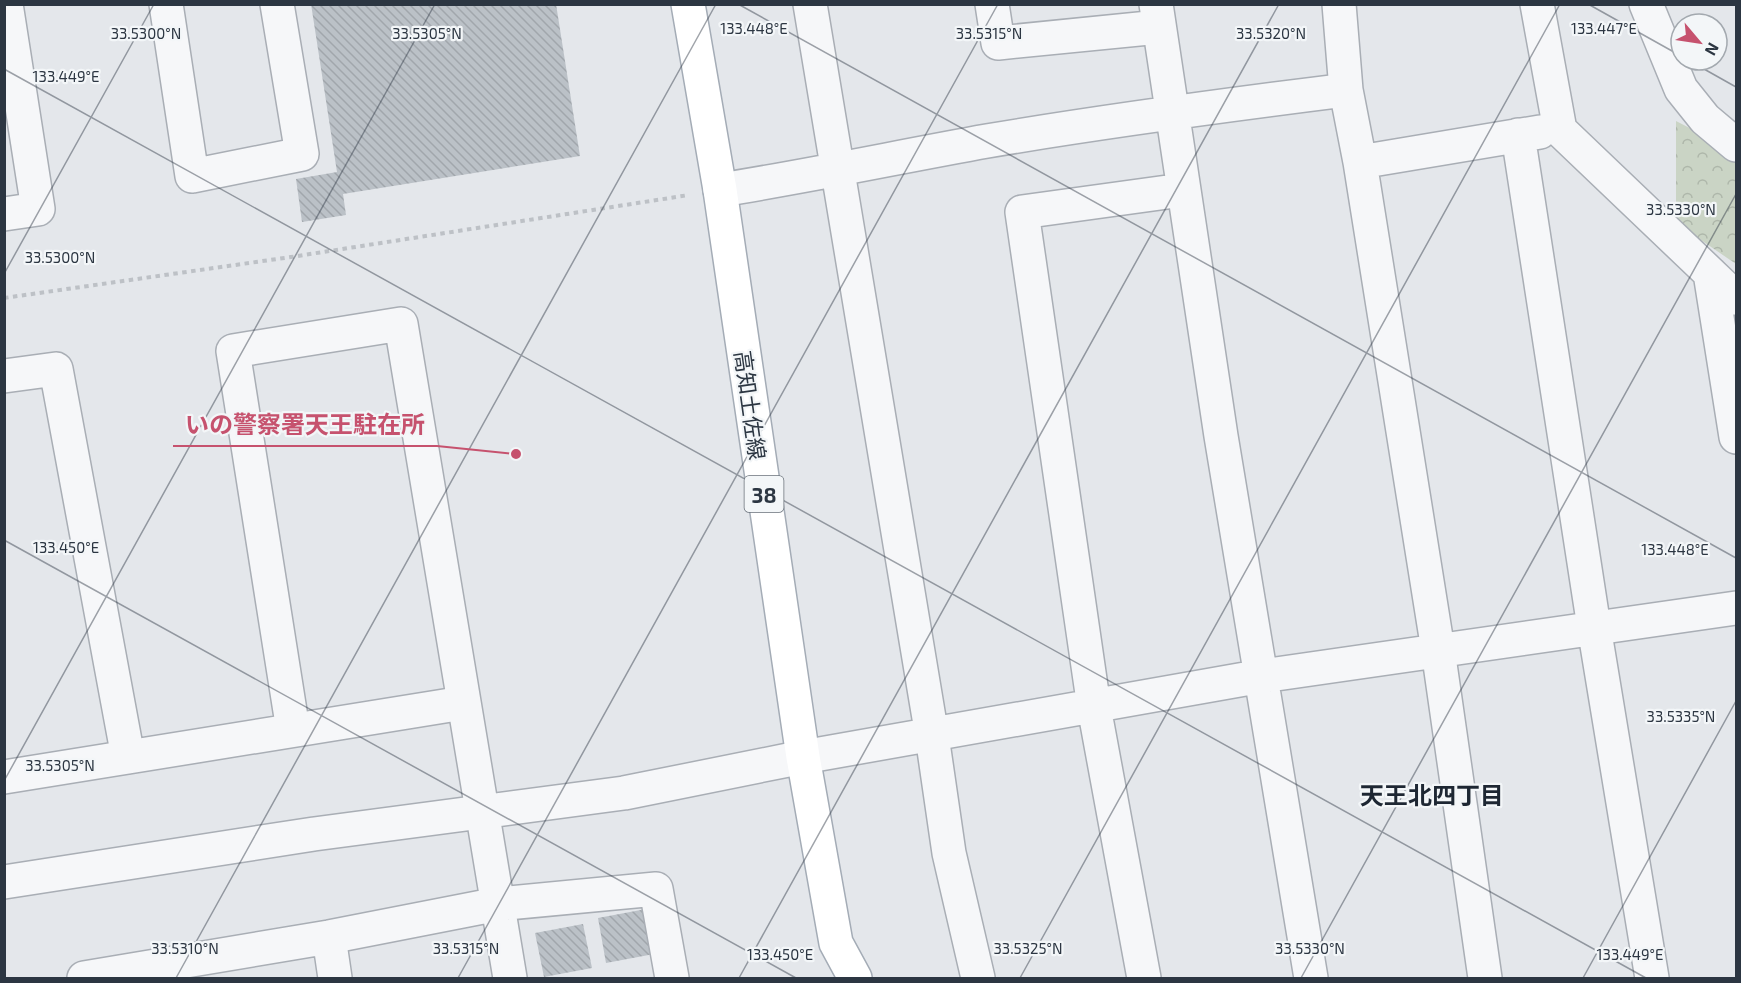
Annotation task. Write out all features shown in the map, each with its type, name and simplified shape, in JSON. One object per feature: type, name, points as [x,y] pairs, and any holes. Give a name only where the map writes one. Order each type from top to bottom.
[{"type":"main road","name":"高知土佐線","points":[[688,4],[720,190],[803,757],[837,943],[855,978]]},
{"type":"street","points":[[4,214],[38,209],[6,4]]},
{"type":"street","points":[[166,4],[192,176],[302,154],[277,4]]},
{"type":"street","points":[[810,4],[950,854],[978,978]]},
{"type":"street","points":[[992,4],[998,43],[1157,16],[1182,189],[1311,978]]},
{"type":"street","points":[[1339,4],[1346,90],[1360,162],[1438,650],[1485,978]]},
{"type":"street","points":[[1538,4],[1560,130],[1737,298]]},
{"type":"street","points":[[1646,4],[1681,89],[1705,119],[1737,145]]},
{"type":"street","points":[[720,190],[986,142],[1170,112],[1346,90]]},
{"type":"street","points":[[1360,162],[1560,130]]},
{"type":"street","points":[[1518,135],[1594,627],[1652,978]]},
{"type":"street","points":[[1144,978],[1094,707],[1022,212],[1182,189]]},
{"type":"street","points":[[1710,273],[1737,437]]},
{"type":"street","points":[[293,730],[233,351],[401,324],[510,978]]},
{"type":"street","points":[[4,376],[56,369],[128,757]]},
{"type":"street","points":[[4,882],[314,834],[624,793],[803,757],[1262,676],[1594,627],[1737,609]]},
{"type":"street","points":[[4,777],[463,703]]},
{"type":"street","points":[[84,978],[165,972],[498,904],[656,889],[672,978]]},
{"type":"street","points":[[329,937],[335,978]]},
{"type":"path","points":[[4,298],[291,257],[431,233],[720,190]]},
{"type":"green space","points":[[1676,121],[1736,152],[1736,264],[1676,223]]},
{"type":"building","points":[[311,4],[556,4],[580,156],[343,194],[346,215],[302,222],[296,179],[337,172]]},
{"type":"building","points":[[646,909],[654,954],[606,963],[598,918]]},
{"type":"building","points":[[583,924],[592,968],[544,977],[535,933]]},
{"type":"place","name":"いの警察署天王駐在所","points":[[516,454]]},
{"type":"district","name":"天王北四丁目","points":[[1432,794]]}]
